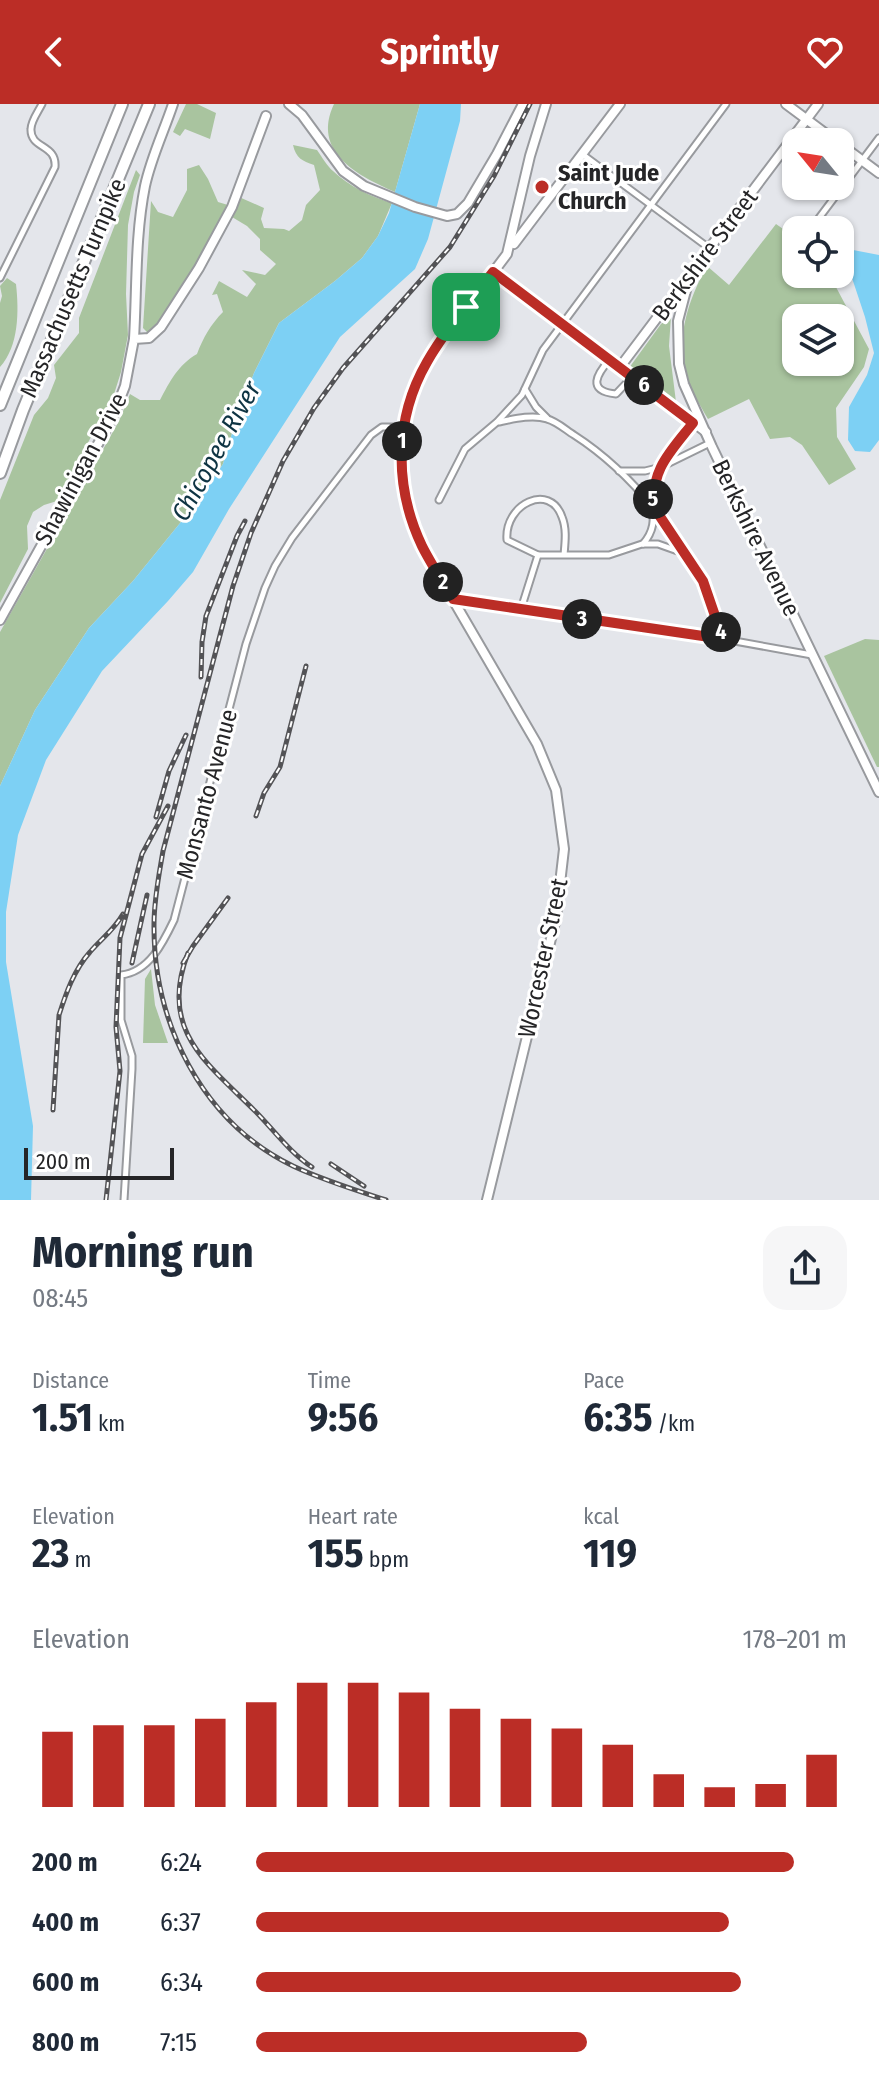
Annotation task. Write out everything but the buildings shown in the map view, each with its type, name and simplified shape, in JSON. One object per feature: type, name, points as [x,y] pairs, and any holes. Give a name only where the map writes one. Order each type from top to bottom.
[{"type":"highway","name":"Massachusetts Turnpike","points":[[0,405],[122,104]]},
{"type":"highway","name":"Massachusetts Turnpike","points":[[0,473],[149,104]]},
{"type":"main road","name":"Shawinigan Drive","points":[[0,620],[113,417],[125,386],[134,339],[137,250],[143,197],[173,104]]},
{"type":"main road","points":[[289,104],[302,115],[343,171],[364,186],[415,207],[447,216],[454,215],[468,203],[523,104]]},
{"type":"main road","name":"Worcester Street","points":[[487,1200],[556,918],[564,849],[556,790],[537,744],[424,549],[407,506],[401,465],[410,401],[426,364],[507,254],[530,156],[546,104]]},
{"type":"main road","points":[[514,244],[620,104]]},
{"type":"main road","points":[[786,104],[817,128]]},
{"type":"main road","name":"Berkshire Street","points":[[620,367],[818,104]]},
{"type":"main road","points":[[134,339],[149,338],[156,333],[199,268],[232,207],[266,116]]},
{"type":"main road","points":[[854,154],[879,173]]},
{"type":"main road","points":[[493,272],[695,419]]},
{"type":"main road","name":"Berkshire Avenue","points":[[690,275],[678,321],[677,346],[695,419],[706,433],[879,792]]},
{"type":"street","points":[[0,278],[55,167],[53,154],[35,141],[30,132],[42,104]]},
{"type":"street","points":[[439,500],[465,449],[497,422],[522,395],[543,350],[726,104]]},
{"type":"street","points":[[820,216],[879,138]]},
{"type":"street","points":[[582,154],[710,249]]},
{"type":"street","points":[[610,359],[596,378],[600,388],[616,394],[632,376]]},
{"type":"street","points":[[525,389],[548,419],[588,444],[655,509],[703,581],[723,639]]},
{"type":"street","points":[[497,422],[521,418],[548,419]]},
{"type":"street","points":[[642,544],[651,532],[655,509],[653,487],[661,467],[695,419]]},
{"type":"street","name":"Monsanto Avenue","points":[[124,1200],[132,1056],[121,1020],[121,975],[138,970],[145,964],[162,944],[174,920],[246,643],[272,571],[292,538],[371,435],[379,427],[404,427]]},
{"type":"street","points":[[618,471],[645,471],[661,467],[710,443]]},
{"type":"street","points":[[564,555],[565,529],[561,514],[548,502],[537,500],[517,508],[506,535],[509,542],[538,555],[564,555],[609,555],[642,544],[658,544],[687,555]]},
{"type":"street","points":[[521,609],[538,555]]},
{"type":"street","points":[[453,599],[812,655]]},
{"type":"green space","points":[[186,104],[197,104],[216,113],[210,139],[185,129],[180,136],[173,132]]},
{"type":"green space","points":[[334,104],[420,104],[395,192],[353,170],[333,149],[328,121]]},
{"type":"green space","points":[[293,145],[317,150],[331,169],[346,181],[392,203],[378,236],[362,258],[279,323],[254,373],[223,464],[198,501],[133,581],[89,628],[35,710],[0,786],[0,632],[119,421],[130,394],[140,400],[160,400],[180,368],[197,354],[223,312],[217,294],[212,295],[219,281],[247,297],[256,284],[242,270],[265,275],[276,264],[260,250],[260,239],[232,217],[239,197],[264,208],[261,219],[264,228],[289,231],[302,220],[306,205],[320,190],[314,165],[300,158]]},
{"type":"green space","points":[[199,165],[218,202],[228,205],[182,290],[148,333],[143,328],[151,201],[158,212],[173,217],[187,190],[187,169]]},
{"type":"green space","points":[[136,170],[140,175],[128,225],[128,335],[121,372],[109,410],[57,501],[33,512],[27,526],[28,549],[0,603],[0,500],[34,415],[48,398],[56,378],[54,365],[79,333],[79,318]]},
{"type":"green space","points":[[776,224],[782,228],[782,288],[836,288],[845,304],[782,304],[782,376],[854,376],[854,321],[869,349],[864,367],[836,408],[837,437],[856,469],[829,485],[802,445],[790,437],[770,439],[749,399],[708,419],[688,380],[682,351],[689,307],[707,266],[729,285]]},
{"type":"green space","points":[[7,278],[16,284],[17,317],[11,349],[0,367],[0,286]]},
{"type":"green space","points":[[671,316],[669,346],[676,402],[629,368],[661,324]]},
{"type":"green space","points":[[865,639],[879,640],[879,767],[824,656]]},
{"type":"green space","points":[[151,969],[155,1005],[168,1043],[143,1043],[145,979]]},
{"type":"water","points":[[420,104],[461,104],[460,121],[428,239],[415,269],[340,337],[229,509],[193,572],[102,671],[46,760],[18,835],[6,912],[6,962],[33,1126],[31,1200],[0,1200],[0,786],[35,710],[89,628],[133,581],[198,501],[223,464],[254,373],[279,323],[362,258],[378,236],[389,213]]},
{"type":"water","points":[[854,250],[879,255],[879,440],[870,452],[855,451],[848,440],[849,407],[867,375],[874,353],[854,284]]},
{"type":"railway","points":[[386,1200],[293,1166],[261,1147],[233,1124],[209,1096],[189,1066],[162,997],[156,961],[156,896],[163,851],[233,586],[251,533],[283,461],[314,408],[343,368],[450,247],[494,176],[530,104]]},
{"type":"railway","points":[[201,677],[206,616],[245,521]]},
{"type":"railway","points":[[256,816],[264,793],[280,767],[306,666]]},
{"type":"railway","points":[[156,817],[169,771],[186,735]]},
{"type":"railway","points":[[106,1200],[120,1071],[116,1027],[120,938],[142,854],[168,806]]},
{"type":"railway","points":[[132,963],[147,895]]},
{"type":"railway","points":[[183,963],[228,898]]},
{"type":"railway","points":[[53,1110],[59,1015],[65,998],[84,959],[123,914]]},
{"type":"railway","points":[[188,953],[180,980],[179,1003],[183,1024],[192,1043],[220,1077],[289,1148],[312,1167]]},
{"type":"railway","points":[[331,1164],[364,1186]]},
{"type":"place","name":"Saint Jude Church","points":[[542,187]]},
{"type":"route","points":[[493,272],[693,423],[661,467],[654,482],[654,502],[655,509],[703,581],[723,639],[453,599],[424,549],[411,518],[403,488],[401,459],[405,419],[419,376],[466,307],[493,272]]},
{"type":"water label","name":"Chicopee River","points":[[216,451]]}]
